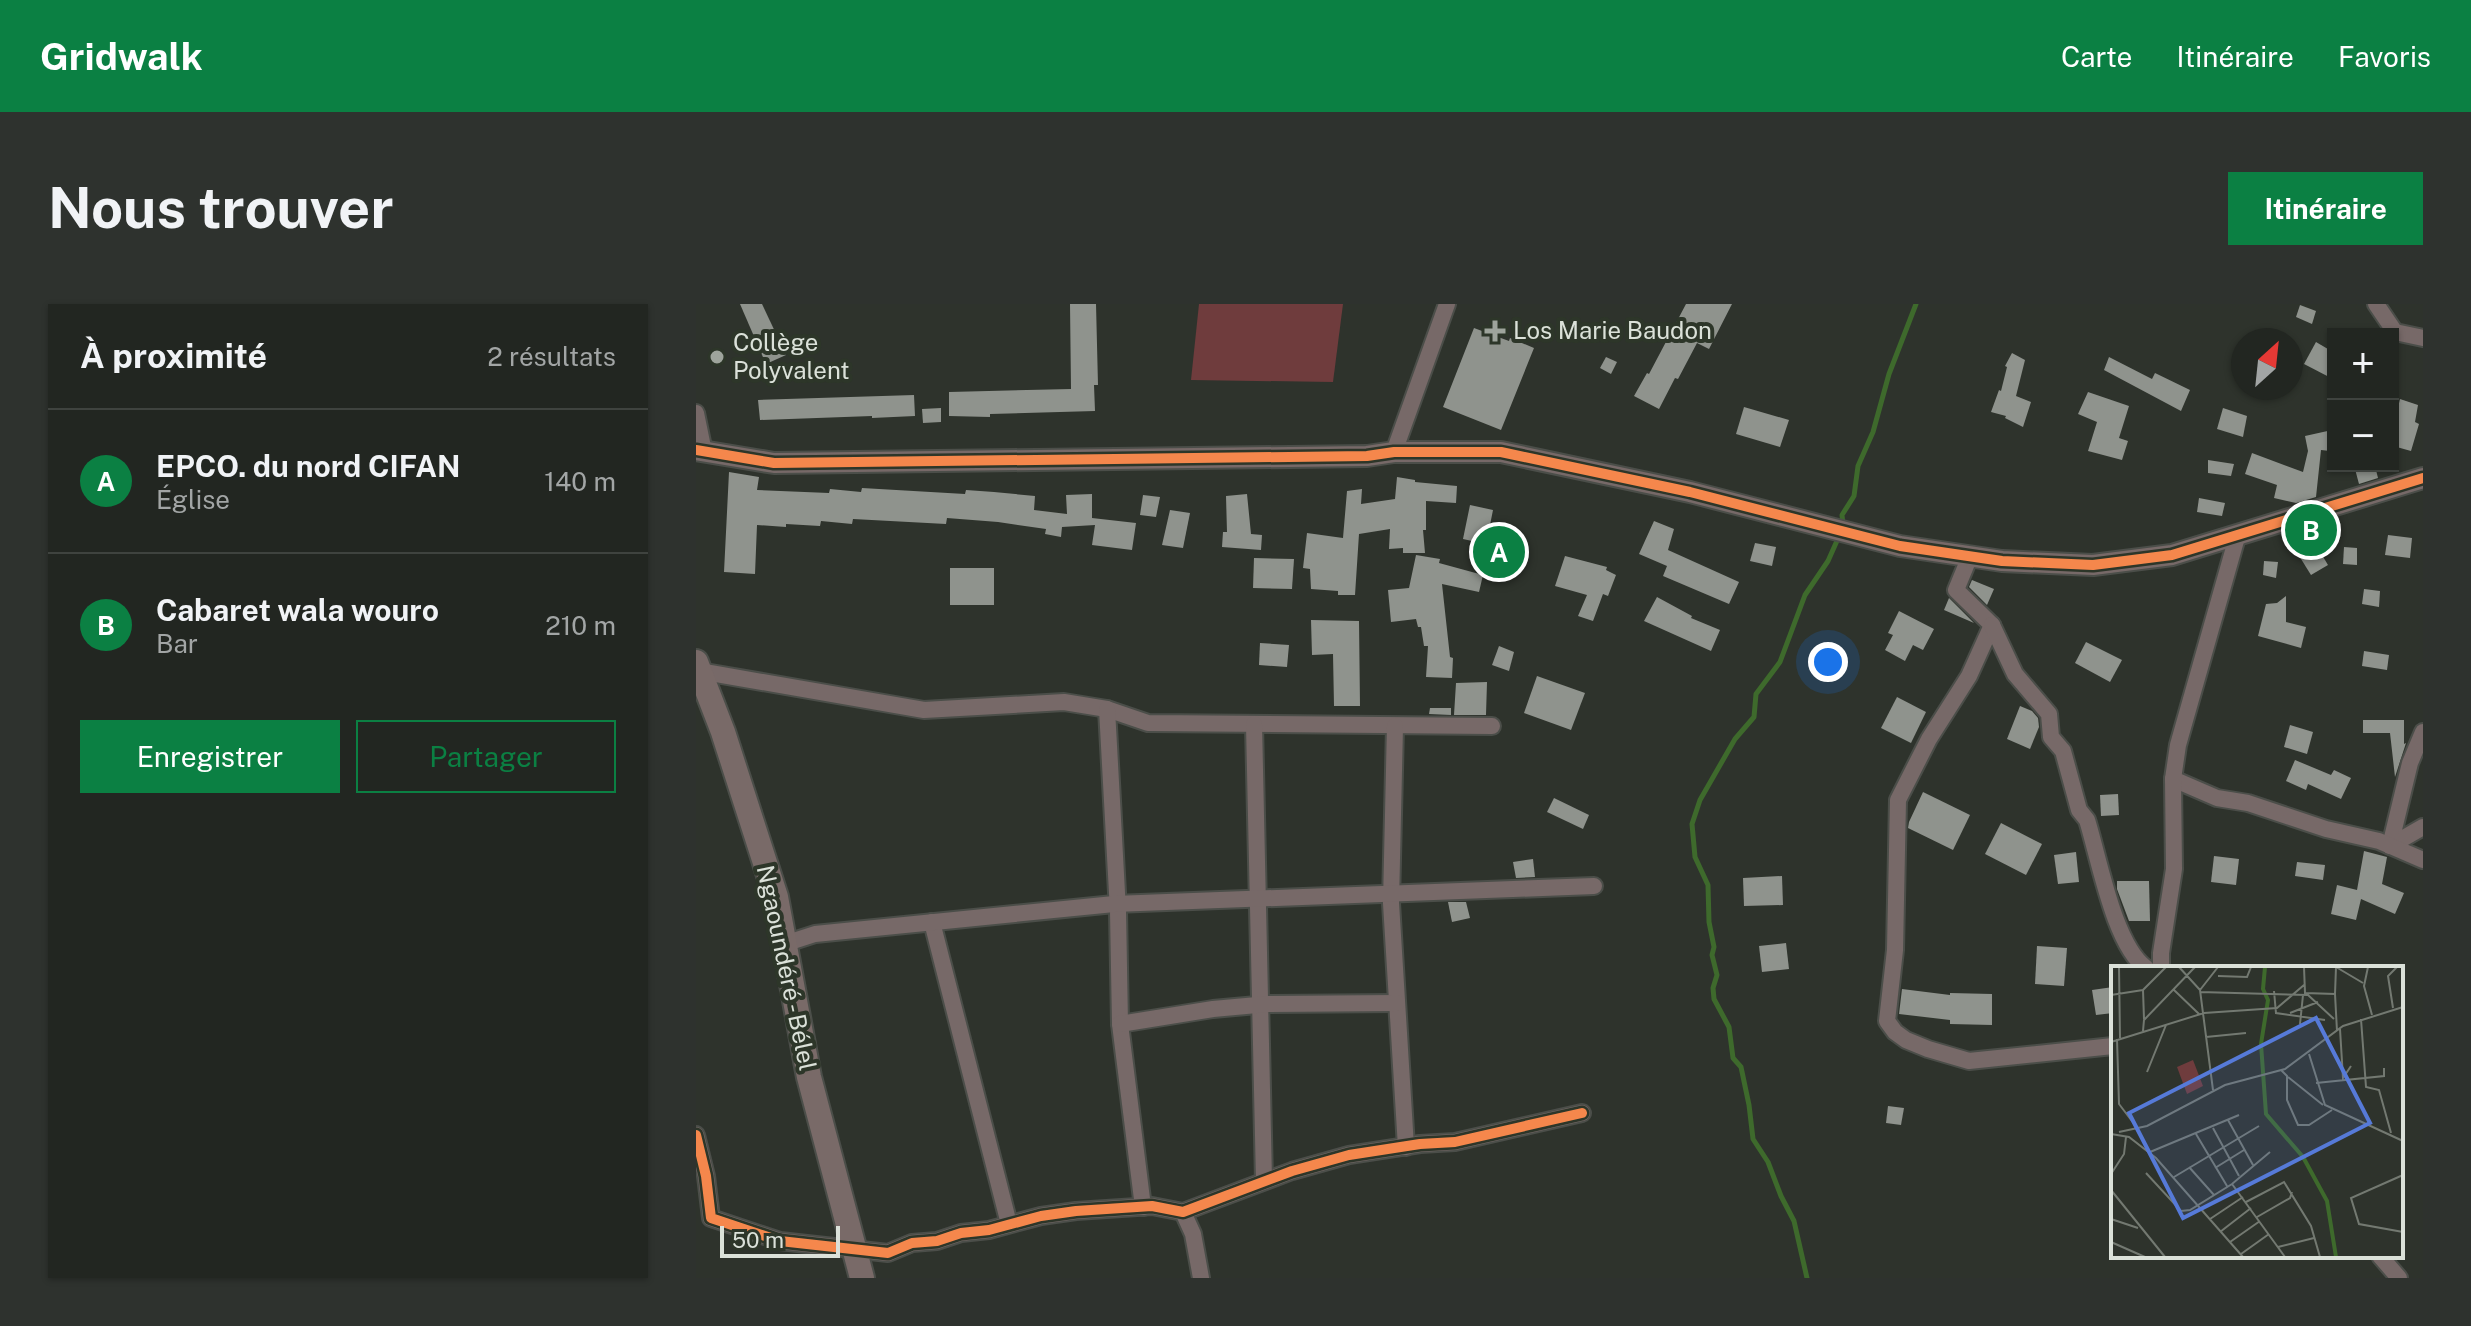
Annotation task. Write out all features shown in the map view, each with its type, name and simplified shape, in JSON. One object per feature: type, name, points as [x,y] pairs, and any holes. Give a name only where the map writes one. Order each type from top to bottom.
[{"type":"main road","name":"Ngaoundéré - Bélel","points":[[698,667],[723,732],[776,897],[809,1077],[862,1278]]},
{"type":"street","points":[[1394,452],[1447,304]]},
{"type":"street","points":[[2376,304],[2395,332],[2423,338]]},
{"type":"street","points":[[696,413],[700,451],[774,463],[1501,452],[1690,492],[1900,546],[2002,561],[2093,565],[2172,555],[2423,478]]},
{"type":"street","points":[[2161,966],[2174,869],[2173,779],[2178,745],[2237,537]]},
{"type":"street","points":[[1970,556],[1956,590],[1992,625],[2015,674],[2049,714],[2051,737],[2063,751],[2079,810],[2087,820],[2123,937],[2144,966]]},
{"type":"street","points":[[1992,625],[1969,676],[1929,739],[1898,800],[1895,950],[1887,1021],[1906,1040],[1969,1061],[2111,1046]]},
{"type":"street","points":[[698,667],[924,710],[1064,702],[1107,709],[1148,723],[1492,726]]},
{"type":"street","points":[[1107,709],[1118,904],[1120,1024],[1143,1207]]},
{"type":"street","points":[[1254,724],[1264,1181]]},
{"type":"street","points":[[1395,726],[1391,893],[1406,1147]]},
{"type":"street","points":[[2390,846],[2410,763],[2423,732]]},
{"type":"street","points":[[2173,779],[2217,798],[2248,803],[2326,829],[2379,841],[2423,860]]},
{"type":"street","points":[[2390,846],[2423,827]]},
{"type":"street","points":[[784,944],[815,934],[1118,904],[1594,886]]},
{"type":"street","points":[[932,922],[1009,1224]]},
{"type":"street","points":[[1120,1024],[1260,1005],[1397,1003]]},
{"type":"street","points":[[696,1135],[706,1176],[711,1218],[780,1241],[888,1253],[912,1243],[937,1241],[961,1233],[1076,1211],[1152,1206],[1183,1212],[1292,1171],[1349,1155],[1455,1142],[1582,1113]]},
{"type":"street","points":[[1183,1212],[1193,1234],[1201,1278]]},
{"type":"street","points":[[2382,1258],[2399,1278]]},
{"type":"shaded area","points":[[1199,304],[1343,304],[1333,382],[1191,380]]},
{"type":"building","points":[[740,304],[762,304],[786,355],[766,364]]},
{"type":"building","points":[[1070,304],[1096,304],[1098,385],[1094,385],[1095,411],[990,414],[990,417],[949,416],[949,392],[1071,389]]},
{"type":"building","points":[[1686,304],[1732,304],[1709,349],[1697,343],[1659,409],[1634,396]]},
{"type":"building","points":[[2300,305],[2316,311],[2312,324],[2296,317]]},
{"type":"building","points":[[1474,328],[1534,348],[1501,430],[1443,407]]},
{"type":"building","points":[[2316,342],[2327,348],[2327,376],[2304,364]]},
{"type":"building","points":[[2012,353],[2025,360],[2016,396],[2031,402],[2023,427],[2006,416],[1991,412]]},
{"type":"building","points":[[1606,357],[1617,362],[1611,374],[1600,368]]},
{"type":"building","points":[[2109,357],[2152,379],[2155,373],[2190,390],[2181,411],[2104,370]]},
{"type":"building","points":[[2088,392],[2129,406],[2119,438],[2128,441],[2122,460],[2088,451],[2097,422],[2078,414]]},
{"type":"building","points":[[914,395],[915,416],[872,418],[760,420],[758,400]]},
{"type":"building","points":[[2400,399],[2418,405],[2415,422],[2419,424],[2411,451],[2399,448]]},
{"type":"building","points":[[1744,407],[1789,420],[1780,447],[1736,434]]},
{"type":"building","points":[[941,408],[941,422],[923,423],[922,409]]},
{"type":"building","points":[[2223,408],[2247,416],[2243,437],[2217,429]]},
{"type":"building","points":[[2327,431],[2327,451],[2321,450],[2316,497],[2296,503],[2274,498],[2277,485],[2245,474],[2252,453],[2303,472],[2308,451],[2305,436]]},
{"type":"building","points":[[2208,460],[2234,464],[2231,476],[2208,473]]},
{"type":"building","points":[[729,472],[759,477],[757,490],[829,493],[830,489],[861,492],[862,488],[965,494],[966,490],[994,492],[1035,496],[1034,510],[1067,514],[1066,495],[1092,494],[1092,518],[1136,523],[1132,550],[1092,545],[1095,525],[1062,527],[1061,537],[1045,534],[1046,529],[998,522],[947,518],[946,524],[853,519],[852,524],[821,521],[820,526],[757,525],[755,574],[724,572]]},
{"type":"building","points":[[2356,472],[2376,472],[2378,478],[2359,484]]},
{"type":"building","points":[[1397,477],[1457,486],[1456,503],[1426,501],[1426,530],[1423,530],[1425,553],[1403,553],[1403,548],[1389,549],[1390,529],[1359,534],[1355,595],[1311,589],[1310,569],[1303,568],[1307,533],[1343,538],[1347,491],[1362,489],[1361,504],[1395,499]]},
{"type":"building","points":[[1247,494],[1251,534],[1262,535],[1261,550],[1222,547],[1223,532],[1227,532],[1226,496]]},
{"type":"building","points":[[1143,495],[1160,497],[1156,517],[1140,515]]},
{"type":"building","points":[[2199,498],[2225,503],[2222,516],[2197,512]]},
{"type":"building","points":[[1470,505],[1493,510],[1489,530],[1523,544],[1513,571],[1478,557],[1481,543],[1463,539]]},
{"type":"building","points":[[1170,510],[1190,513],[1183,548],[1162,545]]},
{"type":"building","points":[[1654,521],[1674,529],[1668,550],[1739,582],[1729,604],[1663,576],[1667,566],[1639,554]]},
{"type":"building","points":[[2307,530],[2328,565],[2311,575],[2288,538]]},
{"type":"building","points":[[2388,535],[2412,538],[2410,558],[2385,555]]},
{"type":"building","points":[[1755,543],[1776,547],[1772,566],[1750,561]]},
{"type":"building","points":[[2344,547],[2357,548],[2357,565],[2343,564]]},
{"type":"building","points":[[1416,555],[1440,559],[1439,563],[1483,575],[1479,592],[1442,584],[1450,657],[1453,658],[1452,678],[1426,677],[1428,646],[1424,646],[1421,627],[1418,627],[1416,619],[1391,622],[1388,590],[1409,588]]},
{"type":"building","points":[[1565,556],[1607,567],[1606,570],[1616,575],[1608,596],[1603,594],[1593,621],[1578,616],[1587,595],[1555,586]]},
{"type":"building","points":[[1254,558],[1294,559],[1292,589],[1253,588]]},
{"type":"building","points":[[2264,561],[2278,562],[2276,578],[2263,575]]},
{"type":"building","points":[[950,568],[994,568],[994,605],[950,605]]},
{"type":"building","points":[[1972,580],[1994,589],[1987,605],[1969,587]]},
{"type":"building","points":[[2364,589],[2380,591],[2379,607],[2362,604]]},
{"type":"building","points":[[2286,596],[2286,622],[2306,627],[2301,648],[2258,636],[2266,604],[2277,603]]},
{"type":"building","points":[[1657,597],[1691,618],[1720,630],[1711,651],[1644,621]]},
{"type":"building","points":[[1949,598],[1974,623],[1944,610]]},
{"type":"building","points":[[1899,611],[1934,629],[1923,650],[1913,645],[1905,661],[1885,650],[1893,635],[1888,633]]},
{"type":"building","points":[[1311,620],[1359,621],[1360,706],[1334,706],[1333,654],[1312,655]]},
{"type":"building","points":[[2086,642],[2122,660],[2110,682],[2075,663]]},
{"type":"building","points":[[1260,643],[1289,645],[1287,667],[1259,665]]},
{"type":"building","points":[[1499,646],[1514,652],[1509,671],[1492,665]]},
{"type":"building","points":[[2364,651],[2389,655],[2387,670],[2362,666]]},
{"type":"building","points":[[1537,676],[1585,693],[1571,730],[1524,713]]},
{"type":"building","points":[[1487,682],[1486,715],[1454,715],[1456,683]]},
{"type":"building","points":[[1897,697],[1926,712],[1911,743],[1881,728]]},
{"type":"building","points":[[2020,706],[2032,711],[2038,718],[2039,727],[2030,749],[2007,739]]},
{"type":"building","points":[[1430,708],[1451,708],[1451,715],[1429,714]]},
{"type":"building","points":[[2363,720],[2404,720],[2406,743],[2395,777],[2390,733],[2363,733]]},
{"type":"building","points":[[2290,725],[2313,732],[2307,754],[2284,747]]},
{"type":"building","points":[[2295,760],[2331,775],[2334,770],[2351,778],[2341,799],[2308,784],[2306,790],[2286,781]]},
{"type":"building","points":[[1923,792],[1970,815],[1953,850],[1908,828]]},
{"type":"building","points":[[2118,794],[2119,815],[2101,816],[2100,795]]},
{"type":"building","points":[[1554,798],[1589,815],[1583,829],[1547,812]]},
{"type":"building","points":[[2001,823],[2042,844],[2026,875],[1985,854]]},
{"type":"building","points":[[2364,851],[2387,857],[2382,884],[2404,893],[2395,914],[2361,899],[2356,920],[2331,914],[2337,885],[2357,890]]},
{"type":"building","points":[[2076,852],[2079,882],[2058,884],[2054,855]]},
{"type":"building","points":[[2214,856],[2239,859],[2236,885],[2211,882]]},
{"type":"building","points":[[1533,859],[1535,877],[1516,878],[1513,862]]},
{"type":"building","points":[[2297,862],[2325,865],[2323,880],[2295,876]]},
{"type":"building","points":[[1782,876],[1783,905],[1744,906],[1743,878]]},
{"type":"building","points":[[2117,881],[2149,881],[2150,921],[2129,921]]},
{"type":"building","points":[[1448,902],[1466,902],[1470,918],[1452,922]]},
{"type":"building","points":[[1786,943],[1789,969],[1762,972],[1759,946]]},
{"type":"building","points":[[2037,946],[2067,948],[2064,986],[2035,984]]},
{"type":"building","points":[[2111,987],[2111,1013],[2096,1015],[2092,990]]},
{"type":"building","points":[[1902,989],[1950,995],[1992,994],[1992,1025],[1950,1024],[1950,1020],[1899,1014]]},
{"type":"building","points":[[1888,1106],[1904,1108],[1901,1125],[1886,1123]]},
{"type":"waterway","points":[[1843,525],[1842,515],[1854,496],[1858,466],[1873,432],[1889,374],[1916,304]]},
{"type":"waterway","points":[[1807,1278],[1794,1221],[1768,1162],[1753,1139],[1741,1067],[1733,1058],[1729,1027],[1714,999],[1717,975],[1712,955],[1714,947],[1709,922],[1708,885],[1695,857],[1692,824],[1700,800],[1735,739],[1754,717],[1756,694],[1780,662],[1805,595],[1828,561],[1840,534]]},
{"type":"cycle path","points":[[696,450],[774,463],[1501,452],[1690,492],[1900,546],[2002,561],[2093,565],[2172,555],[2423,478]]},
{"type":"cycle path","points":[[696,1135],[706,1176],[711,1218],[780,1241],[888,1253],[912,1243],[937,1241],[961,1233],[1076,1211],[1152,1206],[1183,1212],[1292,1171],[1349,1155],[1455,1142],[1582,1113]]},
{"type":"place","name":"Los Marie Baudon","points":[[1495,331]]},
{"type":"place","name":"Collège Polyvalent","points":[[717,357]]},
{"type":"place","name":"Cabaret wala wouro","points":[[2311,530]]},
{"type":"place","name":"EPCO. du nord CIFAN","points":[[1499,552]]}]
